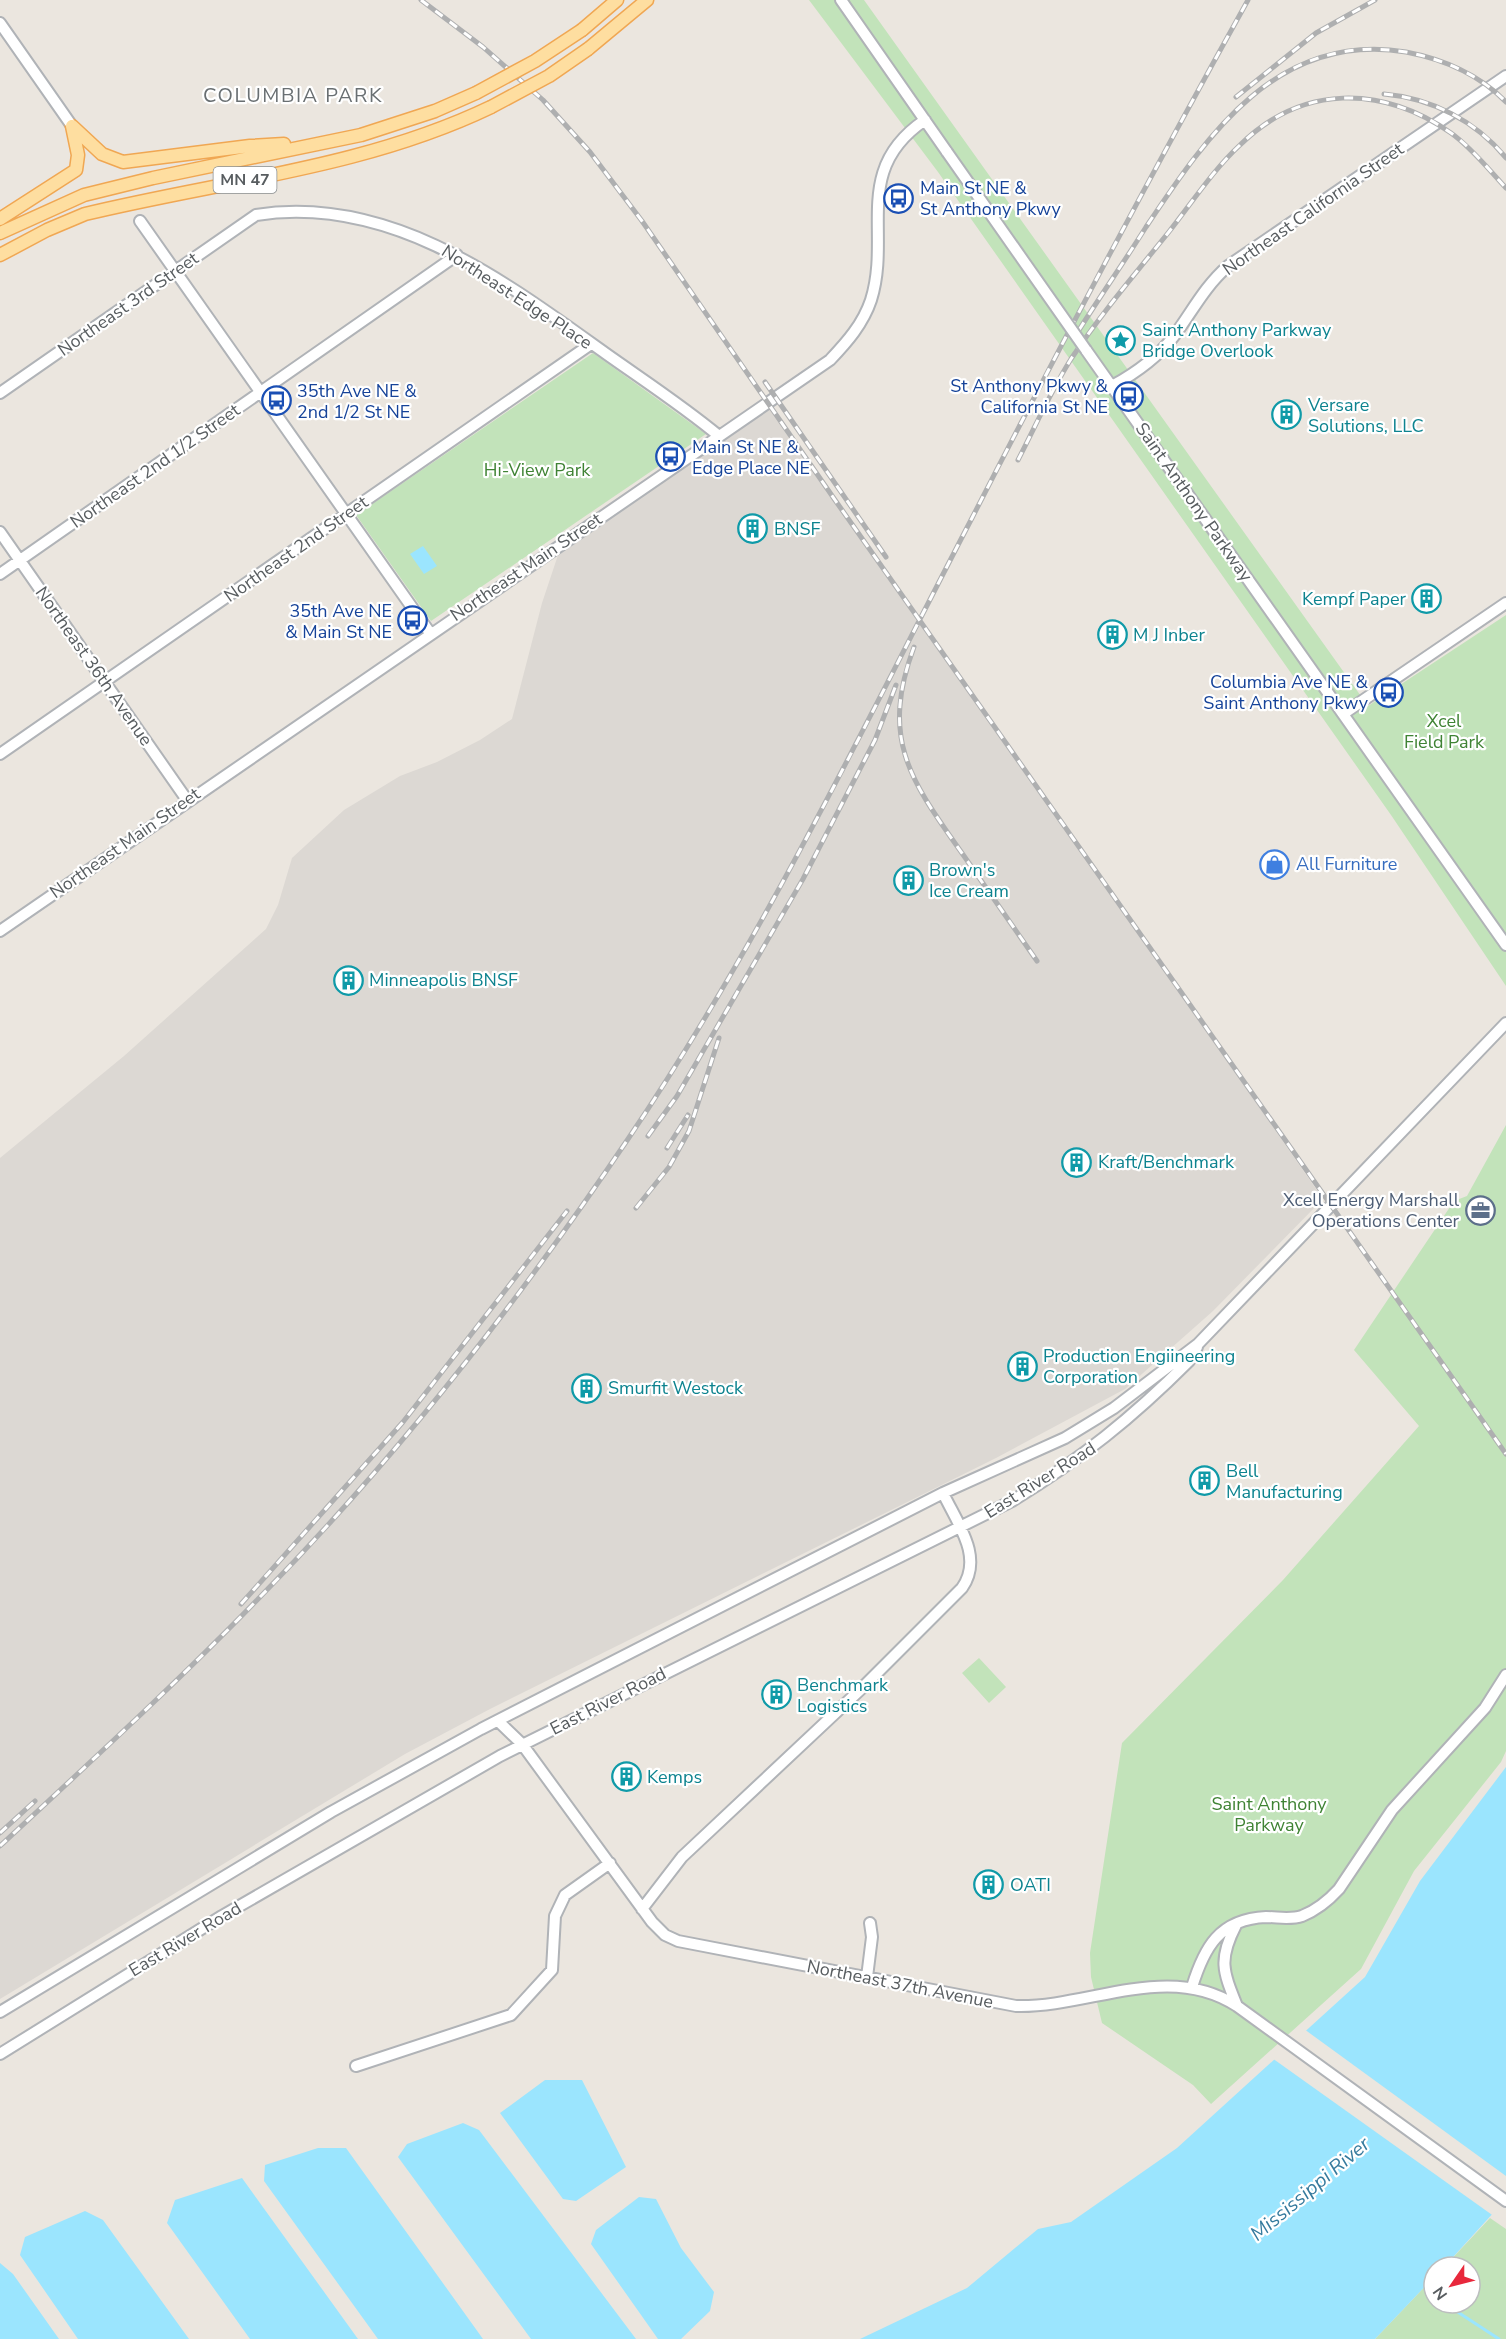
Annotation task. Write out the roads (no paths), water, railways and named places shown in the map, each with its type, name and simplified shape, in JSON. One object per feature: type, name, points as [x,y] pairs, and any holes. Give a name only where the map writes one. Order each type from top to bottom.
[{"type":"main road","name":"MN 47","points":[[0,233],[84,195],[360,135],[435,111],[476,93],[536,61],[582,30],[617,0]]},
{"type":"main road","name":"MN 47","points":[[0,255],[47,230],[85,214],[360,154],[434,132],[491,107],[549,76],[588,49],[647,0]]},
{"type":"main road","points":[[72,126],[102,154],[123,162],[250,146],[318,143]]},
{"type":"main road","points":[[0,219],[76,170],[78,155],[72,126]]},
{"type":"street","name":"Saint Anthony Parkway","points":[[841,0],[1506,945]]},
{"type":"street","points":[[0,23],[72,126]]},
{"type":"street","name":"Northeast California Street","points":[[1112,386],[1161,350],[1173,337],[1204,289],[1228,267],[1506,76]]},
{"type":"street","name":"Northeast Main Street","points":[[0,931],[830,360],[859,327],[871,300],[878,266],[877,199],[883,171],[897,146],[925,120]]},
{"type":"street","name":"Northeast Edge Place","points":[[256,215],[274,211],[297,211],[376,223],[420,237],[457,255],[527,298],[719,436]]},
{"type":"street","name":"Northeast 3rd Street","points":[[0,393],[256,215]]},
{"type":"street","points":[[140,221],[430,633]]},
{"type":"street","name":"Northeast 2nd 1/2 Street","points":[[0,574],[457,255]]},
{"type":"street","name":"Northeast 2nd Street","points":[[0,754],[591,344]]},
{"type":"street","name":"Northeast 36th Avenue","points":[[0,532],[188,800]]},
{"type":"street","points":[[1343,714],[1506,603]]},
{"type":"street","points":[[1198,1344],[1506,1023]]},
{"type":"street","name":"East River Road","points":[[0,2012],[331,1812],[481,1730],[943,1493],[1065,1438],[1114,1408],[1198,1344]]},
{"type":"street","name":"East River Road","points":[[0,2054],[222,1916],[522,1744],[891,1559],[959,1528],[1056,1474],[1107,1438],[1189,1361],[1198,1344]]},
{"type":"street","points":[[642,1910],[682,1857],[861,1689],[962,1588],[971,1570],[970,1549],[943,1493]]},
{"type":"street","points":[[1192,1988],[1208,1946],[1224,1931],[1252,1919],[1301,1916],[1330,1899],[1392,1810],[1485,1708],[1506,1675]]},
{"type":"street","name":"Northeast 37th Avenue","points":[[498,1721],[522,1744],[642,1910],[665,1935],[678,1941],[1025,2006],[1071,2002],[1152,1986],[1192,1988],[1219,1996],[1237,2006],[1506,2201]]},
{"type":"street","points":[[356,2066],[511,2015],[552,1970],[555,1916],[565,1895],[610,1863]]},
{"type":"street","points":[[867,1977],[872,1938],[870,1923]]},
{"type":"street","points":[[1236,1925],[1226,1945],[1223,1964],[1224,1975],[1237,2006]]},
{"type":"water","points":[[423,546],[437,566],[424,574],[410,554]]},
{"type":"water","name":"Mississippi River","points":[[1506,1767],[1506,2199],[1455,2255],[1422,2255],[1422,2290],[1375,2339],[860,2339],[967,2288],[1038,2229],[1071,2222],[1177,2148],[1365,1977],[1420,1881]]},
{"type":"water","points":[[545,2080],[582,2080],[626,2167],[576,2201],[563,2199],[500,2113]]},
{"type":"water","points":[[463,2123],[479,2130],[636,2339],[531,2339],[398,2157],[407,2144]]},
{"type":"water","points":[[318,2148],[346,2148],[483,2339],[378,2339],[264,2181],[265,2165]]},
{"type":"water","points":[[242,2178],[358,2339],[250,2339],[167,2223],[175,2200]]},
{"type":"water","points":[[639,2197],[656,2199],[681,2248],[714,2292],[710,2311],[681,2339],[658,2339],[591,2244],[596,2230]]},
{"type":"water","points":[[85,2211],[103,2220],[189,2339],[78,2339],[20,2255],[25,2237]]},
{"type":"water","points":[[0,2263],[13,2274],[59,2339],[0,2339]]},
{"type":"waterway","points":[[1462,2315],[1499,2339]]},
{"type":"railway","points":[[421,0],[483,47],[543,100],[590,152],[642,221],[835,500],[1506,1454]]},
{"type":"railway","points":[[0,1846],[197,1660],[261,1596],[360,1489],[455,1376],[500,1318],[628,1139],[723,988],[767,911],[1073,323],[1248,0]]},
{"type":"railway","points":[[1236,97],[1316,33],[1375,0]]},
{"type":"railway","points":[[1079,330],[1195,157],[1222,125],[1251,97],[1284,74],[1320,57],[1361,50],[1406,52],[1434,59],[1473,76],[1506,102]]},
{"type":"railway","points":[[1384,94],[1419,100],[1451,114],[1481,133],[1506,158]]},
{"type":"railway","points":[[1018,460],[1071,359],[1106,311],[1211,176],[1230,155],[1264,125],[1289,111],[1316,102],[1343,98],[1370,100],[1398,106],[1425,117],[1459,139],[1506,188]]},
{"type":"railway","points":[[765,382],[886,557]]},
{"type":"railway","points":[[914,647],[904,680],[900,709],[901,735],[906,759],[916,782],[945,830],[1037,961]]},
{"type":"railway","points":[[648,1136],[677,1096],[803,879],[875,740],[896,685]]},
{"type":"railway","points":[[636,1208],[669,1167],[689,1131],[719,1038]]},
{"type":"railway","points":[[667,1148],[688,1115]]},
{"type":"railway","points":[[241,1604],[403,1422],[567,1211]]},
{"type":"railway","points":[[0,1833],[35,1801]]},
{"type":"place","name":"Main St NE & St Anthony Pkwy","points":[[899,198]]},
{"type":"place","name":"Saint Anthony Parkway Bridge Overlook","points":[[1121,340]]},
{"type":"place","name":"St Anthony Pkwy & California St NE","points":[[1129,396]]},
{"type":"place","name":"35th Ave NE & 2nd 1/2 St NE","points":[[276,401]]},
{"type":"place","name":"Versare Solutions, LLC","points":[[1287,415]]},
{"type":"place","name":"Main St NE & Edge Place NE","points":[[671,457]]},
{"type":"place","name":"BNSF","points":[[753,529]]},
{"type":"place","name":"Kempf Paper","points":[[1427,599]]},
{"type":"place","name":"35th Ave NE & Main St NE","points":[[413,621]]},
{"type":"place","name":"M J Inber","points":[[1112,635]]},
{"type":"place","name":"Columbia Ave NE & Saint Anthony Pkwy","points":[[1389,692]]},
{"type":"place","name":"All Furniture","points":[[1275,864]]},
{"type":"place","name":"Brown's Ice Cream","points":[[908,880]]},
{"type":"place","name":"Minneapolis BNSF","points":[[348,980]]},
{"type":"place","name":"Kraft/Benchmark","points":[[1077,1162]]},
{"type":"place","name":"Xcell Energy Marshall Operations Center","points":[[1480,1210]]},
{"type":"place","name":"Production Engiineering Corporation","points":[[1022,1366]]},
{"type":"place","name":"Smurfit Westock","points":[[587,1388]]},
{"type":"place","name":"Bell Manufacturing","points":[[1205,1481]]},
{"type":"place","name":"Benchmark Logistics","points":[[776,1695]]},
{"type":"place","name":"Kemps","points":[[626,1777]]},
{"type":"place","name":"OATI","points":[[989,1885]]},
{"type":"district","name":"COLUMBIA PARK","points":[[293,95]]},
{"type":"park label","name":"Hi-View Park","points":[[537,470]]},
{"type":"park label","name":"Xcel Field Park","points":[[1444,731]]}]
